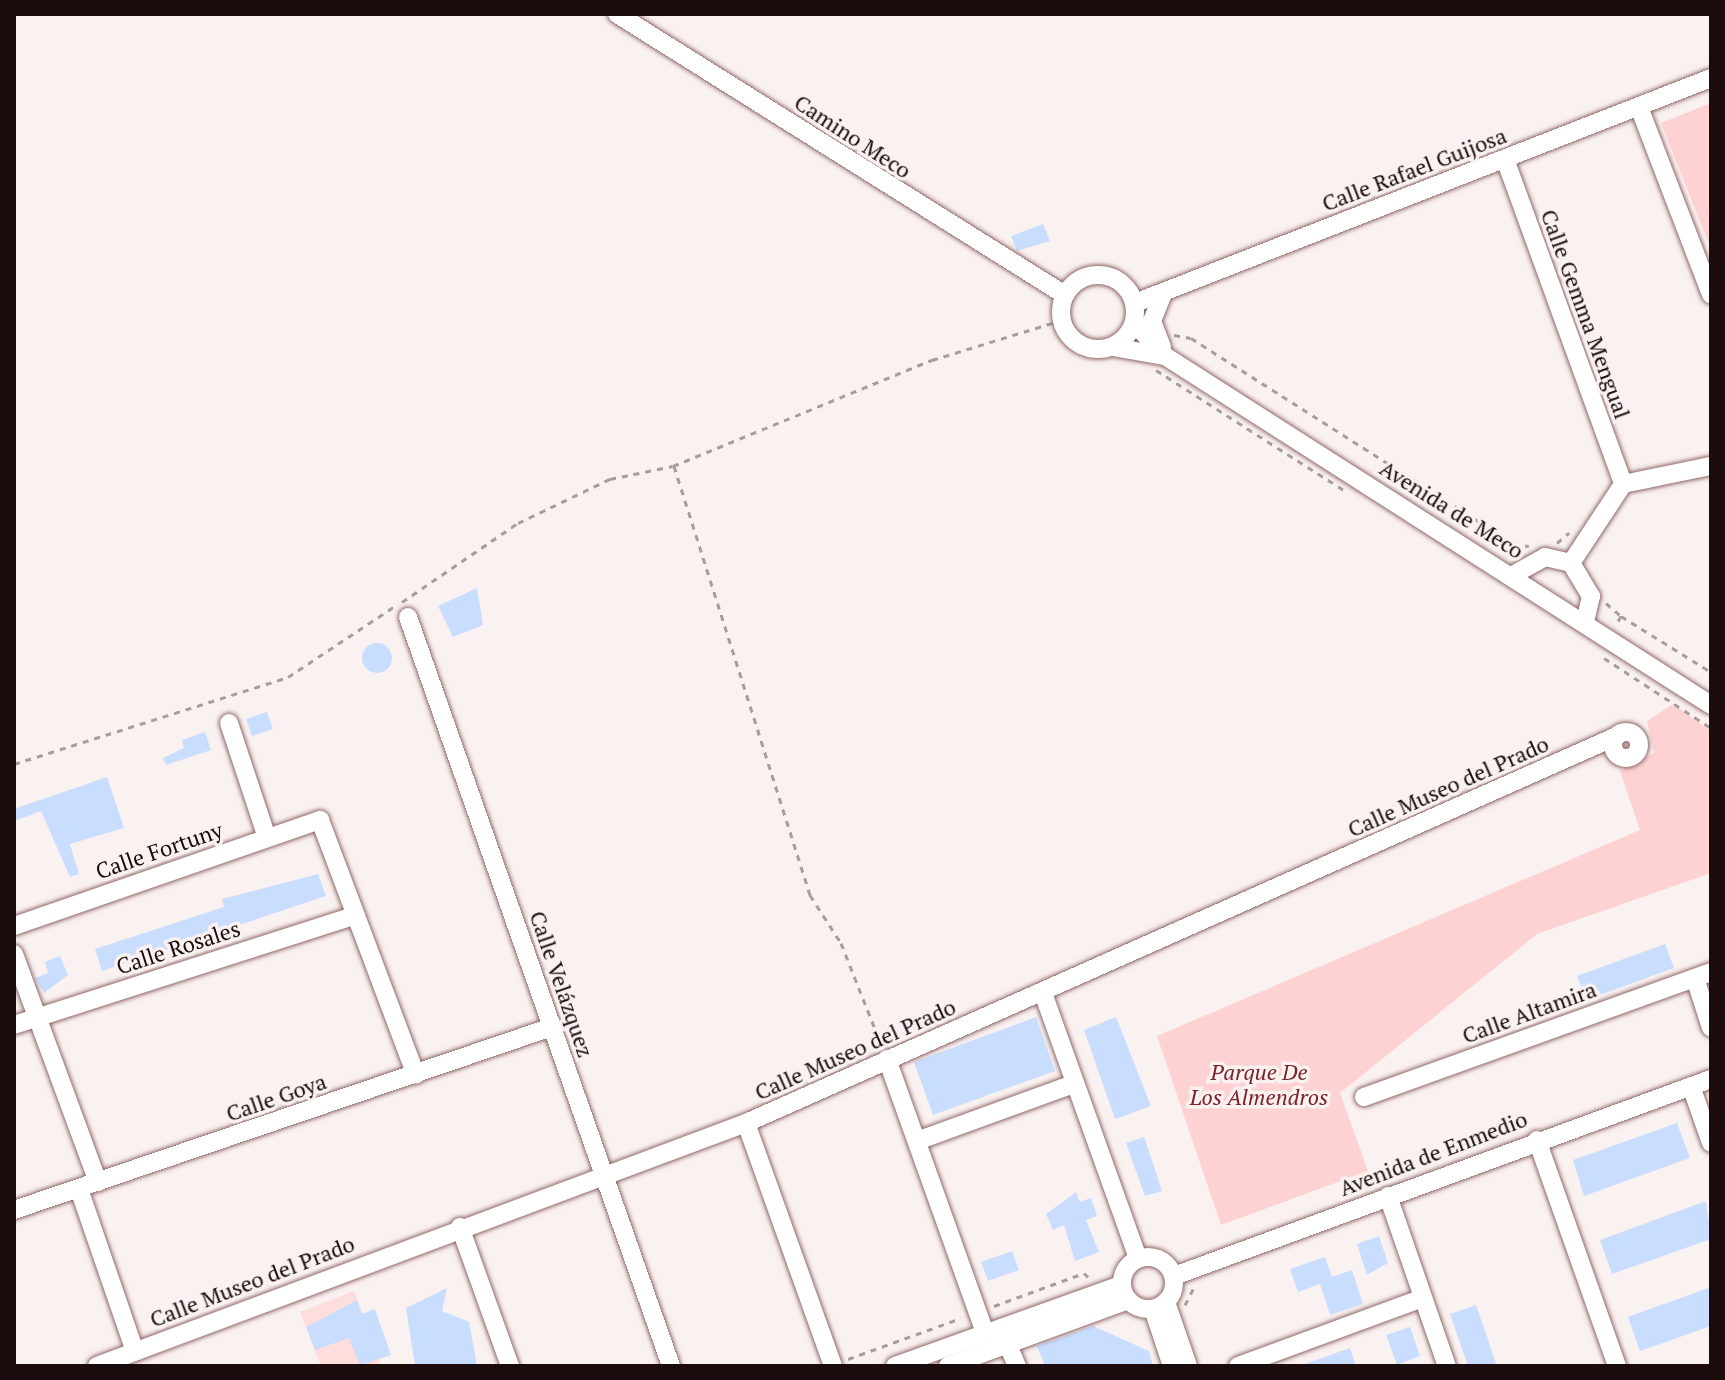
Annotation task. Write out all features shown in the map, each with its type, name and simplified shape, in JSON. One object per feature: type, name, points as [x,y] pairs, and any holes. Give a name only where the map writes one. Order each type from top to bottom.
[{"type":"street","name":"Camino Meco","points":[[617,14],[1065,295]]},
{"type":"street","name":"Calle Rafael Guijosa","points":[[1135,303],[1711,78]]},
{"type":"street","points":[[1639,107],[1711,295]]},
{"type":"street","name":"Calle Gemma Mengual","points":[[1505,159],[1623,484]]},
{"type":"street","points":[[1108,276],[1135,303],[1134,323],[1113,347],[1081,345],[1062,320],[1065,295],[1083,278],[1108,276]]},
{"type":"street","points":[[1161,363],[1152,321],[1163,294]]},
{"type":"street","name":"Avenida de Meco","points":[[1134,323],[1161,363]]},
{"type":"street","name":"Avenida de Meco","points":[[1113,347],[1161,363],[1511,576],[1711,705]]},
{"type":"street","points":[[1571,563],[1623,484],[1711,466]]},
{"type":"street","points":[[1511,576],[1545,557],[1571,563],[1591,596],[1585,623]]},
{"type":"street","name":"Calle Velázquez","points":[[408,617],[671,1366]]},
{"type":"street","points":[[229,723],[267,838]]},
{"type":"street","name":"Calle Museo del Prado","points":[[97,1366],[140,1356],[460,1227],[746,1123],[1617,736]]},
{"type":"street","name":"Calle Fortuny","points":[[14,926],[320,820],[356,915]]},
{"type":"street","points":[[356,915],[416,1075]]},
{"type":"street","name":"Calle Rosales","points":[[14,1025],[356,915]]},
{"type":"street","points":[[14,954],[98,1182]]},
{"type":"street","points":[[1703,975],[1711,1028]]},
{"type":"street","name":"Calle Altamira","points":[[1364,1097],[1703,975]]},
{"type":"street","points":[[948,1366],[1008,1345],[1124,1292],[1138,1258],[1043,993]]},
{"type":"street","name":"Calle Goya","points":[[14,1210],[552,1027]]},
{"type":"street","points":[[887,1059],[985,1333]]},
{"type":"street","name":"Avenida de Enmedio","points":[[1174,1276],[1537,1140],[1711,1079]]},
{"type":"street","points":[[917,1141],[1074,1084]]},
{"type":"street","points":[[1691,1086],[1711,1143]]},
{"type":"street","points":[[746,1123],[833,1366]]},
{"type":"street","points":[[1537,1140],[1617,1366]]},
{"type":"street","points":[[79,1189],[140,1356]]},
{"type":"street","points":[[1388,1196],[1447,1366]]},
{"type":"street","points":[[460,1227],[510,1366]]},
{"type":"street","points":[[1138,1258],[1163,1260],[1174,1276],[1160,1306],[1172,1366]]},
{"type":"street","points":[[895,1366],[985,1333],[1124,1292],[1160,1306],[1188,1366]]},
{"type":"street","points":[[1238,1366],[1423,1298]]},
{"type":"street","points":[[1008,1345],[1017,1366]]},
{"type":"path","points":[[14,764],[288,677],[518,523],[610,479],[673,466],[932,360],[1062,320]]},
{"type":"path","points":[[1176,337],[1191,338],[1491,529],[1501,543]]},
{"type":"path","points":[[1161,363],[1350,490]]},
{"type":"path","points":[[673,466],[810,895],[841,943],[887,1059]]},
{"type":"path","points":[[1621,616],[1711,672]]},
{"type":"path","points":[[1597,654],[1711,728]]},
{"type":"path","points":[[1186,1318],[1195,1286],[1209,1281]]},
{"type":"shaded area","points":[[354,1291],[381,1366],[321,1366],[300,1312]]},
{"type":"green space","points":[[1711,103],[1711,249],[1661,123]]},
{"type":"green space","name":"Parque De Los Almendros","points":[[1673,704],[1711,731],[1711,873],[1537,934],[1340,1093],[1368,1171],[1221,1225],[1157,1036],[1640,830],[1620,771],[1654,753],[1647,721]]},
{"type":"building","points":[[1043,224],[1050,241],[1017,251],[1011,236]]},
{"type":"building","points":[[477,588],[483,625],[453,637],[438,606]]},
{"type":"building","points":[[377,643],[387,648],[392,658],[387,668],[377,673],[367,668],[362,658],[367,648]]},
{"type":"building","points":[[267,712],[273,729],[252,736],[246,719]]},
{"type":"building","points":[[205,732],[211,750],[166,765],[163,758],[184,748],[182,740]]},
{"type":"building","points":[[107,777],[124,828],[70,844],[79,874],[70,877],[41,811],[14,821],[14,809]]},
{"type":"building","points":[[318,874],[326,896],[102,971],[95,949],[224,907],[222,899]]},
{"type":"building","points":[[1665,944],[1674,968],[1586,1000],[1577,976]]},
{"type":"building","points":[[60,956],[68,975],[44,993],[35,978],[48,973],[45,962]]},
{"type":"building","points":[[1036,1017],[1055,1071],[933,1115],[914,1062]]},
{"type":"building","points":[[1116,1017],[1151,1106],[1115,1119],[1084,1030]]},
{"type":"building","points":[[1677,1123],[1690,1158],[1584,1196],[1573,1160]]},
{"type":"building","points":[[1144,1137],[1162,1191],[1145,1196],[1126,1143]]},
{"type":"building","points":[[1076,1192],[1080,1202],[1091,1198],[1097,1216],[1086,1220],[1099,1252],[1075,1261],[1064,1225],[1053,1230],[1046,1214]]},
{"type":"building","points":[[1706,1201],[1711,1239],[1612,1274],[1600,1240]]},
{"type":"building","points":[[1379,1236],[1388,1263],[1367,1275],[1357,1244]]},
{"type":"building","points":[[1012,1251],[1019,1270],[988,1281],[981,1262]]},
{"type":"building","points":[[1325,1257],[1332,1277],[1352,1270],[1363,1304],[1330,1315],[1320,1284],[1298,1292],[1290,1269]]},
{"type":"building","points":[[1711,1287],[1711,1326],[1640,1351],[1628,1317]]},
{"type":"building","points":[[447,1288],[442,1311],[469,1322],[477,1366],[415,1366],[406,1308]]},
{"type":"building","points":[[357,1300],[362,1314],[375,1309],[391,1355],[360,1365],[349,1338],[315,1350],[306,1327]]},
{"type":"building","points":[[1476,1305],[1497,1366],[1468,1366],[1450,1314]]},
{"type":"building","points":[[1093,1326],[1149,1351],[1153,1366],[1045,1366],[1037,1346]]},
{"type":"building","points":[[1410,1327],[1420,1356],[1397,1365],[1386,1335]]},
{"type":"building","points":[[1350,1348],[1356,1366],[1305,1364]]}]
